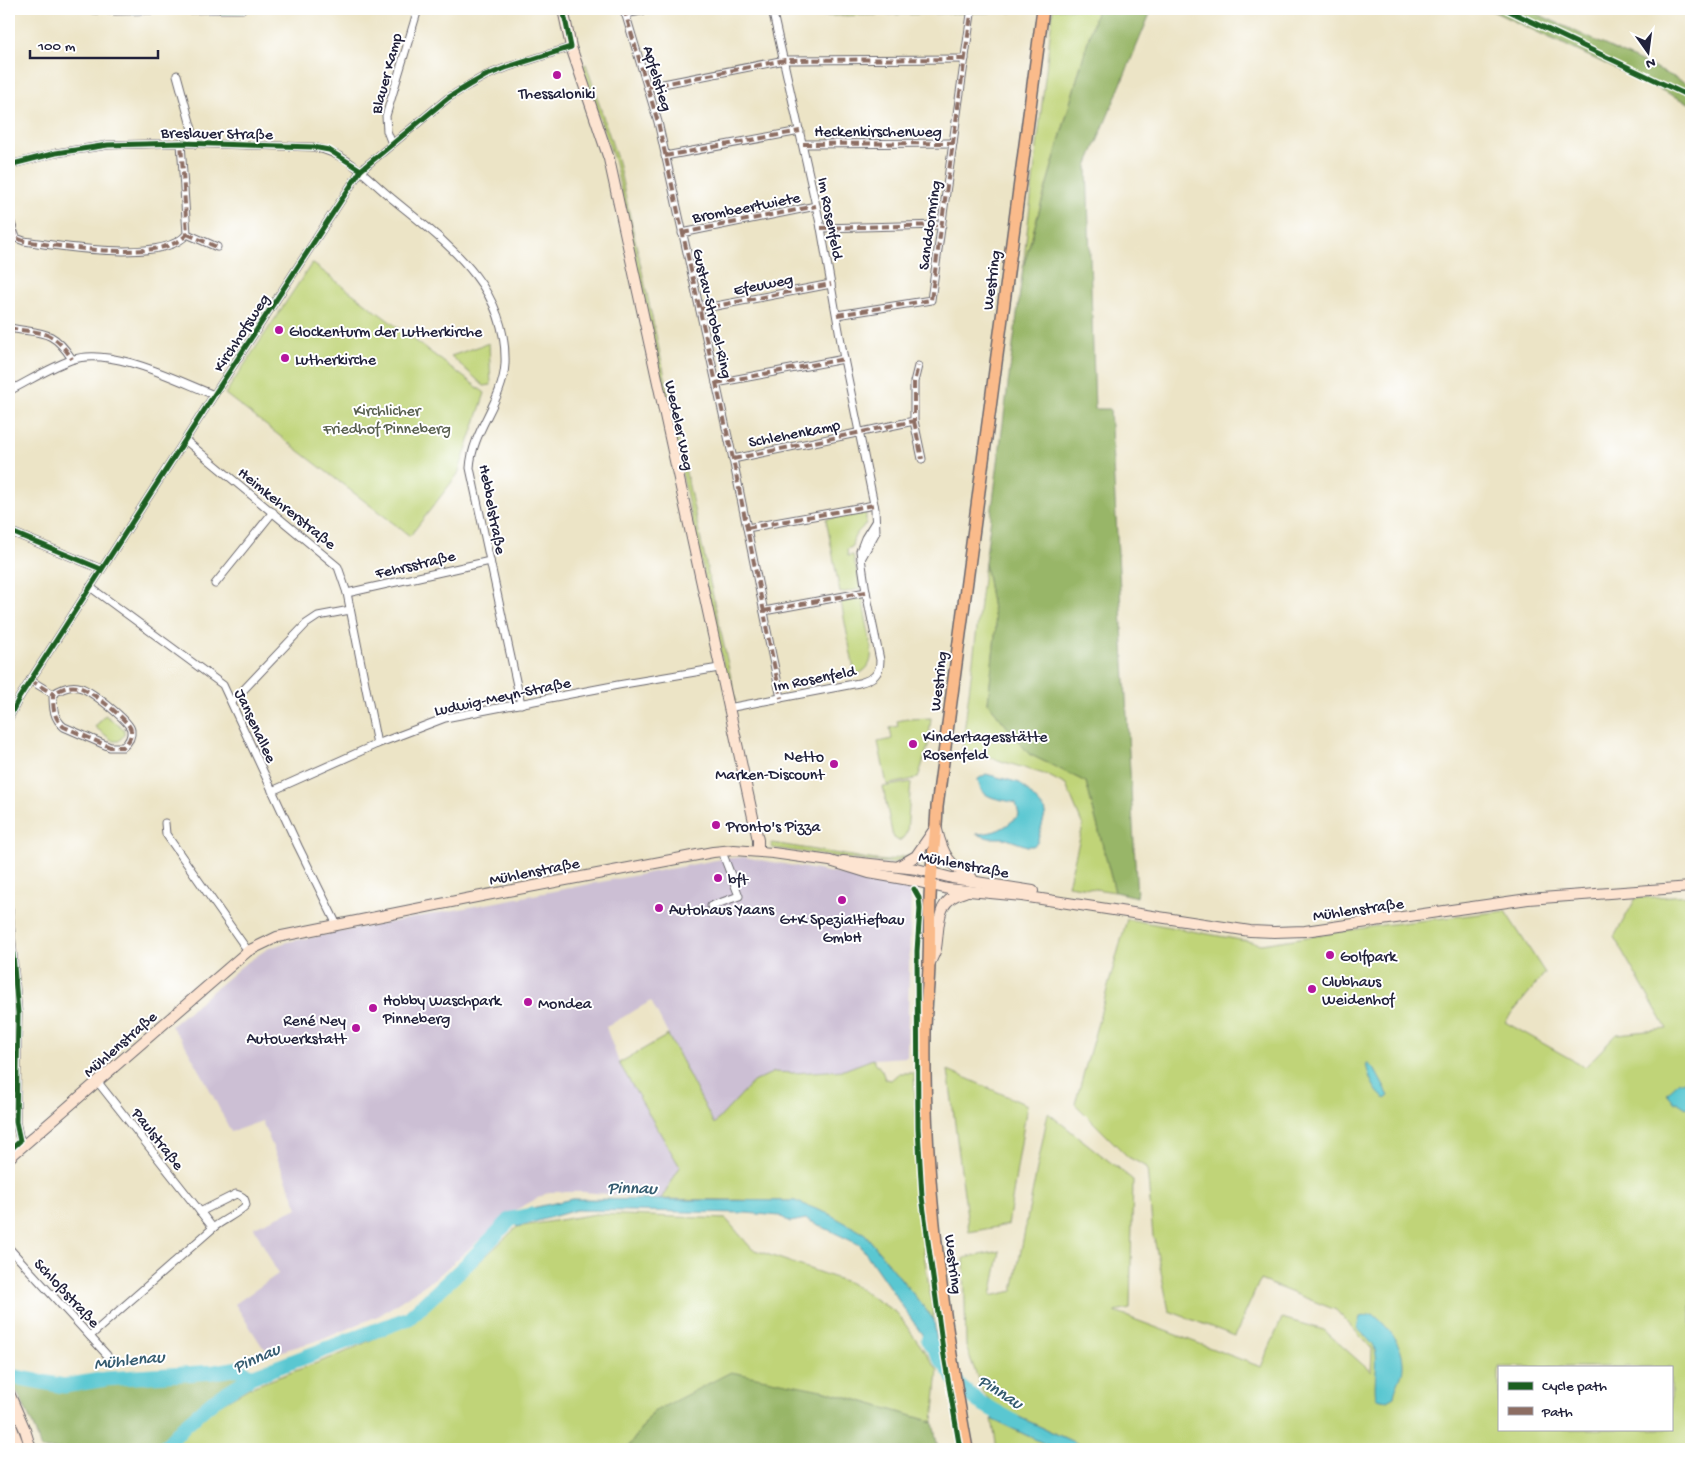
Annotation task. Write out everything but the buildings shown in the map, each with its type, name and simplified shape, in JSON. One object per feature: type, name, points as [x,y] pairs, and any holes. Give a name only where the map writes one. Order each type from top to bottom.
[{"type":"main road","name":"Wedeler Weg","points":[[564,9],[572,47],[609,159],[758,840],[758,850]]},
{"type":"main road","name":"Westring","points":[[967,1448],[951,1362],[936,1254],[926,1126],[925,1012],[929,964],[931,885],[936,807],[1043,9]]},
{"type":"main road","points":[[897,866],[916,856],[936,826]]},
{"type":"main road","points":[[936,826],[943,852],[948,860],[960,871],[977,881]]},
{"type":"main road","name":"Mühlenstraße","points":[[9,1158],[248,951],[277,937],[463,899],[713,852],[758,850],[830,862],[869,873],[948,889],[1022,896],[1192,923],[1250,931],[1274,932],[1305,931],[1528,899],[1691,887]]},
{"type":"main road","name":"Mühlenstraße","points":[[830,862],[842,861],[917,869],[952,878],[1044,893],[1090,906]]},
{"type":"main road","points":[[929,964],[936,950],[940,913],[946,902],[956,895],[968,891]]},
{"type":"main road","points":[[9,1393],[25,1430],[30,1449]]},
{"type":"main road","points":[[9,1420],[20,1449]]},
{"type":"street","points":[[80,9],[115,11],[242,9]]},
{"type":"street","name":"Blauer Kamp","points":[[392,144],[387,131],[386,116],[418,9]]},
{"type":"street","points":[[624,12],[652,9]]},
{"type":"street","name":"Im Rosenfeld","points":[[728,708],[868,681],[875,676],[880,668],[860,551],[876,519],[874,505],[844,360],[821,228],[785,60],[772,9]]},
{"type":"street","name":"Apfelstieg","points":[[624,12],[648,88],[665,156]]},
{"type":"street","name":"Sanddornring","points":[[837,315],[931,300],[971,14]]},
{"type":"street","name":"Kirchhofsweg","points":[[9,718],[30,680],[101,569],[361,170],[448,98],[469,85],[508,67],[572,47]]},
{"type":"street","points":[[648,88],[785,60],[965,59]]},
{"type":"street","name":"Breslauer Straße","points":[[176,76],[196,144]]},
{"type":"street","points":[[665,156],[800,131]]},
{"type":"street","points":[[9,217],[14,233],[19,240],[74,248],[136,251],[170,246],[181,241],[187,234],[181,143]]},
{"type":"street","name":"Breslauer Straße","points":[[9,165],[56,153],[99,146],[181,143],[313,147],[329,150],[361,170]]},
{"type":"street","name":"Heckenkirschenweg","points":[[803,144],[953,143]]},
{"type":"street","name":"Gustav-Strobel-Ring","points":[[665,156],[734,459],[781,698]]},
{"type":"street","name":"Hebbelstraße","points":[[361,170],[387,195],[460,256],[486,289],[498,314],[505,347],[504,378],[498,397],[470,460],[470,468],[521,704]]},
{"type":"street","name":"Brombeertwiete","points":[[682,232],[816,206]]},
{"type":"street","points":[[821,228],[942,226]]},
{"type":"street","points":[[187,234],[217,247]]},
{"type":"street","name":"Efeuweg","points":[[700,308],[831,284]]},
{"type":"street","points":[[9,328],[41,332],[53,337],[64,347],[72,359]]},
{"type":"street","points":[[9,391],[72,359],[100,356],[114,358],[214,395]]},
{"type":"street","points":[[716,383],[844,360]]},
{"type":"street","points":[[918,366],[914,382],[914,421],[922,459]]},
{"type":"street","points":[[860,433],[914,421]]},
{"type":"street","name":"Schlehenkamp","points":[[734,459],[860,433]]},
{"type":"street","name":"Heimkehrerstraße","points":[[185,440],[334,562],[341,574],[346,592],[377,744]]},
{"type":"street","points":[[747,528],[874,505]]},
{"type":"street","points":[[215,584],[273,512]]},
{"type":"street","points":[[9,531],[101,569]]},
{"type":"street","name":"Fehrsstraße","points":[[346,592],[490,561]]},
{"type":"street","name":"Jansenallee","points":[[90,587],[223,685],[337,925]]},
{"type":"street","points":[[764,611],[866,592]]},
{"type":"street","points":[[232,702],[306,624],[318,616],[350,610]]},
{"type":"street","name":"Ludwig-Meyn-Straße","points":[[272,791],[377,744],[445,718],[719,668]]},
{"type":"street","points":[[30,680],[53,694]]},
{"type":"street","points":[[70,686],[85,688],[128,724],[131,734],[128,742],[123,747],[110,747],[64,727],[55,716],[53,694],[70,686]]},
{"type":"street","points":[[165,823],[166,834],[248,951]]},
{"type":"street","points":[[711,906],[739,896],[724,857]]},
{"type":"street","points":[[9,909],[18,1013],[16,1122],[19,1136],[24,1146]]},
{"type":"street","name":"Paulstraße","points":[[97,1081],[213,1228]]},
{"type":"street","points":[[90,1336],[213,1228],[243,1209],[246,1205],[245,1200],[242,1196],[236,1194],[200,1212]]},
{"type":"street","name":"Schloßstraße","points":[[9,1248],[107,1355]]},
{"type":"shaded area","points":[[744,857],[845,875],[908,889],[911,892],[907,1057],[873,1059],[844,1070],[794,1073],[774,1072],[753,1082],[714,1125],[651,1001],[606,1027],[619,1063],[680,1167],[661,1199],[584,1192],[549,1192],[510,1213],[438,1276],[380,1315],[326,1338],[272,1354],[262,1346],[235,1304],[278,1274],[254,1227],[298,1208],[262,1121],[231,1132],[203,1076],[184,1043],[171,1026],[242,966],[267,949],[287,942],[721,859]]},
{"type":"green space","points":[[781,9],[1014,9],[1013,12],[783,17]]},
{"type":"green space","points":[[1053,9],[1097,9],[1023,267]]},
{"type":"green space","points":[[1097,9],[1152,9],[1087,166],[1095,409],[1110,409],[1137,897],[1115,892],[1086,782],[1029,754],[988,703],[996,626],[985,563],[1023,268]]},
{"type":"green space","points":[[1488,9],[1527,9],[1691,85],[1691,104]]},
{"type":"green space","points":[[586,64],[618,162],[736,701],[731,699],[615,163],[582,66]]},
{"type":"green space","name":"Kirchlicher Friedhof Pinneberg","points":[[312,263],[485,393],[458,474],[410,536],[225,394]]},
{"type":"green space","points":[[489,343],[491,385],[484,386],[451,356]]},
{"type":"green space","points":[[866,512],[866,524],[858,532],[852,547],[847,549],[848,556],[853,555],[861,589],[840,593],[826,519]]},
{"type":"green space","points":[[985,563],[996,626],[988,703],[1029,754],[1086,782],[1115,892],[1068,885],[1083,826],[1066,785],[1047,775],[962,749]]},
{"type":"green space","points":[[863,598],[871,656],[867,667],[855,675],[841,602]]},
{"type":"green space","points":[[105,715],[124,729],[124,735],[119,741],[113,741],[95,727]]},
{"type":"green space","points":[[931,718],[928,746],[918,778],[887,785],[878,742],[892,739],[890,728],[898,726],[897,721]]},
{"type":"green space","points":[[911,782],[907,832],[899,841],[894,838],[892,833],[883,787]]},
{"type":"green space","points":[[772,843],[875,860],[887,861],[909,856],[892,863],[864,861],[774,848],[771,847]]},
{"type":"green space","points":[[1691,895],[1691,1449],[1089,1449],[997,1407],[983,1393],[966,1346],[964,1258],[1000,1251],[991,1296],[1013,1291],[1048,1113],[1133,1180],[1130,1309],[1115,1312],[1261,1367],[1282,1318],[1324,1330],[1371,1372],[1372,1349],[1336,1310],[1260,1280],[1235,1336],[1169,1311],[1153,1237],[1147,1167],[1128,1157],[1075,1104],[1127,919],[1262,944],[1383,925],[1505,911],[1545,973],[1505,1022],[1585,1067],[1617,1034],[1667,1029],[1614,937],[1636,898]]},
{"type":"green space","points":[[668,1035],[714,1124],[753,1082],[774,1072],[794,1073],[844,1070],[873,1059],[882,1071],[885,1079],[891,1080],[899,1073],[914,1073],[922,1240],[934,1320],[865,1234],[795,1201],[661,1199],[680,1167],[619,1063]]},
{"type":"green space","points":[[948,1070],[1027,1105],[1008,1225],[969,1232]]},
{"type":"green space","points":[[596,1214],[726,1219],[752,1249],[850,1283],[897,1313],[938,1370],[933,1422],[826,1391],[653,1412],[627,1449],[161,1449],[186,1424],[249,1388],[341,1354],[401,1326],[461,1279],[517,1227]]},
{"type":"green space","points":[[239,1368],[251,1377],[213,1401],[161,1449],[41,1449],[33,1425],[10,1377],[64,1386],[106,1379],[215,1372]]},
{"type":"green space","points":[[731,1372],[826,1391],[933,1422],[938,1449],[627,1449],[653,1412]]},
{"type":"green space","points":[[992,1419],[1056,1449],[997,1449]]},
{"type":"water","points":[[986,774],[1020,783],[1046,811],[1037,843],[1033,846],[1027,846],[1004,838],[989,838],[976,834],[989,833],[999,829],[1009,824],[1019,815],[1016,803],[991,797],[982,791],[978,779]]},
{"type":"water","points":[[1366,1064],[1375,1070],[1389,1096],[1385,1099],[1372,1084]]},
{"type":"water","points":[[1691,1079],[1691,1104],[1686,1108],[1677,1102],[1675,1103],[1667,1093],[1678,1083]]},
{"type":"water","points":[[572,1199],[795,1201],[829,1214],[865,1234],[934,1320],[939,1359],[860,1245],[806,1219],[790,1222],[780,1216],[746,1213],[576,1210],[517,1227],[510,1213]]},
{"type":"water","points":[[1373,1314],[1394,1337],[1403,1359],[1403,1370],[1394,1396],[1387,1400],[1376,1398],[1375,1350],[1370,1341],[1357,1328],[1360,1317]]},
{"type":"water","points":[[997,1407],[1089,1449],[1056,1449],[992,1419]]},
{"type":"waterway","name":"Pinnau","points":[[163,1449],[186,1424],[213,1401],[251,1377],[409,1318],[466,1265],[511,1219],[531,1215]]},
{"type":"waterway","name":"Pinnau","points":[[928,1340],[961,1388],[979,1402],[1013,1421]]},
{"type":"waterway","name":"Mühlenau","points":[[9,1376],[64,1386],[106,1379],[215,1372],[239,1368],[251,1377]]},
{"type":"marked path","points":[[624,9],[658,122],[733,459],[766,622]]},
{"type":"marked path","points":[[625,14],[651,9]]},
{"type":"marked path","points":[[837,315],[931,300],[971,14]]},
{"type":"marked path","points":[[648,87],[785,60],[965,59]]},
{"type":"marked path","points":[[665,156],[800,131]]},
{"type":"marked path","points":[[9,217],[16,238],[24,241],[110,251],[134,251],[175,243],[187,234],[181,143]]},
{"type":"marked path","points":[[803,144],[953,143]]},
{"type":"marked path","points":[[682,233],[816,206]]},
{"type":"marked path","points":[[821,228],[942,225]]},
{"type":"marked path","points":[[187,234],[217,247]]},
{"type":"marked path","points":[[700,309],[831,284]]},
{"type":"marked path","points":[[9,328],[38,332],[52,337],[65,349],[72,359]]},
{"type":"marked path","points":[[716,383],[844,359]]},
{"type":"marked path","points":[[733,459],[914,421],[914,382],[918,366]]},
{"type":"marked path","points":[[914,421],[922,459]]},
{"type":"marked path","points":[[747,528],[874,505]]},
{"type":"marked path","points":[[764,611],[866,592]]},
{"type":"marked path","points":[[766,626],[781,698]]},
{"type":"marked path","points":[[30,680],[53,694],[56,716],[64,727],[110,747],[123,747],[128,742],[131,733],[129,726],[116,713],[90,693],[78,687],[71,687],[53,694]]},
{"type":"cycle path","points":[[80,9],[115,11],[242,9]]},
{"type":"cycle path","points":[[9,718],[19,698],[361,170],[448,98],[469,85],[508,67],[571,47],[563,9]]},
{"type":"cycle path","points":[[1505,9],[1691,97]]},
{"type":"cycle path","points":[[9,165],[56,153],[108,145],[181,143],[313,147],[329,150],[361,170]]},
{"type":"cycle path","points":[[9,531],[101,569]]},
{"type":"cycle path","points":[[914,889],[919,898],[920,909],[917,951],[918,1128],[922,1197],[943,1350],[960,1449]]},
{"type":"cycle path","points":[[9,909],[18,1013],[16,1122],[20,1141],[9,1151]]},
{"type":"place","name":"Thessaloniki","points":[[557,75]]},
{"type":"place","name":"Glockenturm der Lutherkirche","points":[[279,330]]},
{"type":"place","name":"Lutherkirche","points":[[285,358]]},
{"type":"place","name":"Kindertagesstätte Rosenfeld","points":[[913,744]]},
{"type":"place","name":"Netto Marken-Discount","points":[[834,764]]},
{"type":"place","name":"Pronto's Pizza","points":[[716,825]]},
{"type":"place","name":"bft","points":[[718,878]]},
{"type":"place","name":"G+K Spezialtiefbau GmbH","points":[[842,900]]},
{"type":"place","name":"Autohaus Yaans","points":[[659,908]]},
{"type":"place","name":"Golfpark","points":[[1330,955]]},
{"type":"place","name":"Clubhaus Weidenhof","points":[[1312,989]]},
{"type":"place","name":"Mondea","points":[[528,1002]]},
{"type":"place","name":"Hobby Waschpark Pinneberg","points":[[373,1008]]},
{"type":"place","name":"René Ney Autowerkstatt","points":[[356,1028]]}]
